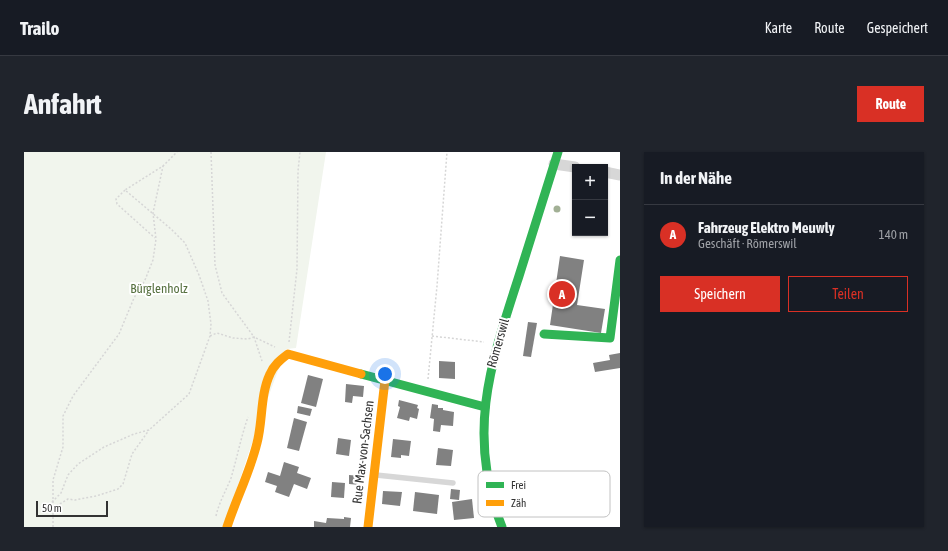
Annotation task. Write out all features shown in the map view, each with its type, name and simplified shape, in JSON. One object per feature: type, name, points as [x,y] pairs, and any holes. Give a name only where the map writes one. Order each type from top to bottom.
[{"type":"street","name":"Römerswil","points":[[487,471],[484,440],[485,407],[486,394],[497,343],[558,152]]},
{"type":"street","points":[[554,164],[572,167]]},
{"type":"street","points":[[608,173],[620,175]]},
{"type":"street","points":[[544,334],[610,338],[620,260]]},
{"type":"street","points":[[227,527],[254,457],[261,422],[262,402],[266,382],[276,363],[288,354],[485,407]]},
{"type":"street","name":"Rue Max-von-Sachsen","points":[[368,527],[385,380]]},
{"type":"street","name":"Römerswil","points":[[499,517],[502,527]]},
{"type":"lane","points":[[374,474],[453,483]]},
{"type":"path","points":[[156,239],[117,204],[116,199],[125,190],[162,166],[177,152]]},
{"type":"path","points":[[211,152],[215,265],[222,293],[254,337],[263,365]]},
{"type":"path","points":[[210,336],[217,333],[233,338],[248,339],[254,337],[288,354],[297,269],[298,171],[300,152]]},
{"type":"path","points":[[427,391],[431,336],[437,286],[447,152]]},
{"type":"path","points":[[53,527],[53,480],[62,446],[63,416],[73,396],[119,334],[153,260],[156,239],[152,213],[162,166]]},
{"type":"path","points":[[53,508],[68,499],[75,500],[96,496],[118,489],[123,484],[132,454],[150,430],[189,394],[210,336],[211,324],[208,300],[185,243],[125,190]]},
{"type":"path","points":[[431,336],[497,343]]},
{"type":"path","points":[[215,521],[219,504],[230,479],[240,439],[250,411],[255,405],[262,402]]},
{"type":"path","points":[[52,502],[61,494],[68,475],[78,464],[104,447],[134,434],[150,430]]},
{"type":"green space","name":"Bürglenholz","points":[[24,152],[326,152],[296,348],[286,349],[259,422],[224,527],[24,527]]},
{"type":"building","points":[[560,256],[584,260],[577,305],[605,309],[601,333],[550,325]]},
{"type":"building","points":[[528,322],[537,323],[531,357],[523,356]]},
{"type":"building","points":[[620,353],[620,368],[595,372],[593,363],[610,360],[609,355]]},
{"type":"building","points":[[439,361],[455,362],[455,379],[439,378]]},
{"type":"building","points":[[308,375],[323,379],[316,407],[301,403]]},
{"type":"building","points":[[346,384],[364,386],[363,397],[353,396],[352,403],[345,402]]},
{"type":"building","points":[[399,400],[418,405],[417,408],[419,409],[417,419],[410,417],[409,421],[397,418],[400,407],[398,406]]},
{"type":"building","points":[[432,404],[438,405],[438,408],[443,408],[443,410],[454,412],[453,426],[441,425],[440,432],[433,431],[434,419],[430,418]]},
{"type":"building","points":[[298,406],[312,409],[310,416],[297,413]]},
{"type":"building","points":[[294,418],[307,422],[299,451],[287,448]]},
{"type":"building","points":[[338,438],[351,440],[349,456],[336,454]]},
{"type":"building","points":[[393,439],[411,441],[409,456],[401,455],[401,458],[391,457]]},
{"type":"building","points":[[438,448],[453,450],[451,466],[436,465]]},
{"type":"building","points":[[284,462],[299,467],[297,473],[311,478],[307,489],[294,484],[289,497],[275,492],[277,486],[265,482],[268,472],[280,476]]},
{"type":"building","points":[[349,475],[361,476],[360,485],[349,484]]},
{"type":"building","points":[[332,482],[345,483],[344,498],[331,497]]},
{"type":"building","points":[[451,489],[460,490],[459,500],[450,499]]},
{"type":"building","points":[[383,491],[402,492],[400,506],[382,504]]},
{"type":"building","points":[[415,492],[439,495],[437,514],[413,511]]},
{"type":"building","points":[[472,499],[474,518],[454,520],[452,502]]},
{"type":"building","points":[[344,517],[351,518],[350,527],[314,527],[314,521],[326,523],[327,518],[344,519]]},
{"type":"traffic: fast","points":[[487,471],[484,431],[486,400],[491,370],[508,309],[558,152]]},
{"type":"traffic: fast","points":[[544,334],[610,338],[620,260]]},
{"type":"traffic: fast","points":[[361,374],[485,407]]},
{"type":"traffic: fast","points":[[499,517],[502,527]]},
{"type":"traffic: slow","points":[[227,527],[254,454],[259,435],[263,399],[267,382],[275,365],[288,354],[361,374]]},
{"type":"traffic: slow","points":[[368,527],[385,380]]},
{"type":"place","name":"Fahrzeug Elektro Meuwly","points":[[562,294]]}]
